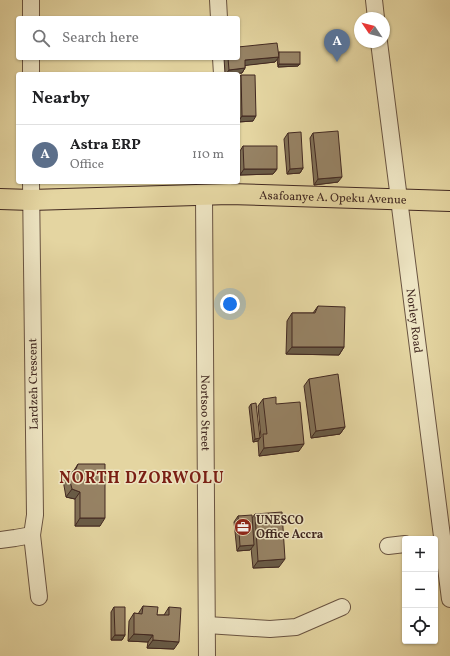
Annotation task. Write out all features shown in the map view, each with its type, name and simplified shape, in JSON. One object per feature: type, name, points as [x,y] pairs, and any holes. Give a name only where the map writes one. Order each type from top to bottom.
[{"type":"main road","name":"Asafoanye A. Opeku Avenue","points":[[0,199],[31,191],[204,195],[229,188],[399,200],[450,201]]},
{"type":"street","points":[[30,0],[31,16]]},
{"type":"street","points":[[218,0],[219,16]]},
{"type":"street","points":[[374,0],[375,12]]},
{"type":"street","name":"Norley Road","points":[[380,48],[439,540],[450,598]]},
{"type":"street","points":[[31,60],[31,72]]},
{"type":"street","points":[[221,60],[222,72]]},
{"type":"street","name":"Lardzeh Crescent","points":[[31,191],[35,515],[32,535],[39,597]]},
{"type":"street","name":"Nortsoo Street","points":[[204,195],[208,656]]},
{"type":"street","points":[[0,540],[32,535]]},
{"type":"street","points":[[388,546],[402,544]]},
{"type":"street","points":[[207,625],[270,629],[296,627],[342,607]]},
{"type":"building","points":[[277,43],[279,57],[245,60],[245,68],[229,70],[228,60],[240,60],[240,47]]},
{"type":"building","points":[[279,52],[300,52],[300,64],[279,64]]},
{"type":"building","points":[[241,75],[255,75],[256,116],[242,116]]},
{"type":"building","points":[[338,131],[342,177],[318,179],[313,133]]},
{"type":"building","points":[[301,132],[303,168],[290,169],[288,133]]},
{"type":"building","points":[[243,146],[277,146],[277,169],[244,169]]},
{"type":"building","points":[[318,306],[345,307],[344,347],[292,347],[292,313],[315,313]]},
{"type":"building","points":[[338,374],[345,427],[316,431],[309,379]]},
{"type":"building","points":[[276,397],[276,404],[300,402],[304,444],[264,448],[263,434],[267,434],[263,399]]},
{"type":"building","points":[[256,403],[260,438],[255,439],[251,404]]},
{"type":"building","points":[[78,464],[105,464],[105,518],[80,518],[80,492],[72,489],[68,473],[75,471]]},
{"type":"building","points":[[282,512],[285,559],[258,561],[255,514]]},
{"type":"building","points":[[252,515],[254,545],[240,546],[238,516]]},
{"type":"building","points":[[143,606],[158,607],[157,615],[169,615],[169,607],[181,608],[179,642],[153,640],[153,635],[134,634],[134,613],[142,614]]},
{"type":"building","points":[[114,607],[125,607],[125,635],[115,635]]},
{"type":"place","name":"Astra ERP","points":[[337,62]]},
{"type":"place","name":"UNESCO Office Accra","points":[[243,527]]},
{"type":"district","name":"NORTH DZORWOLU","points":[[142,477]]}]
